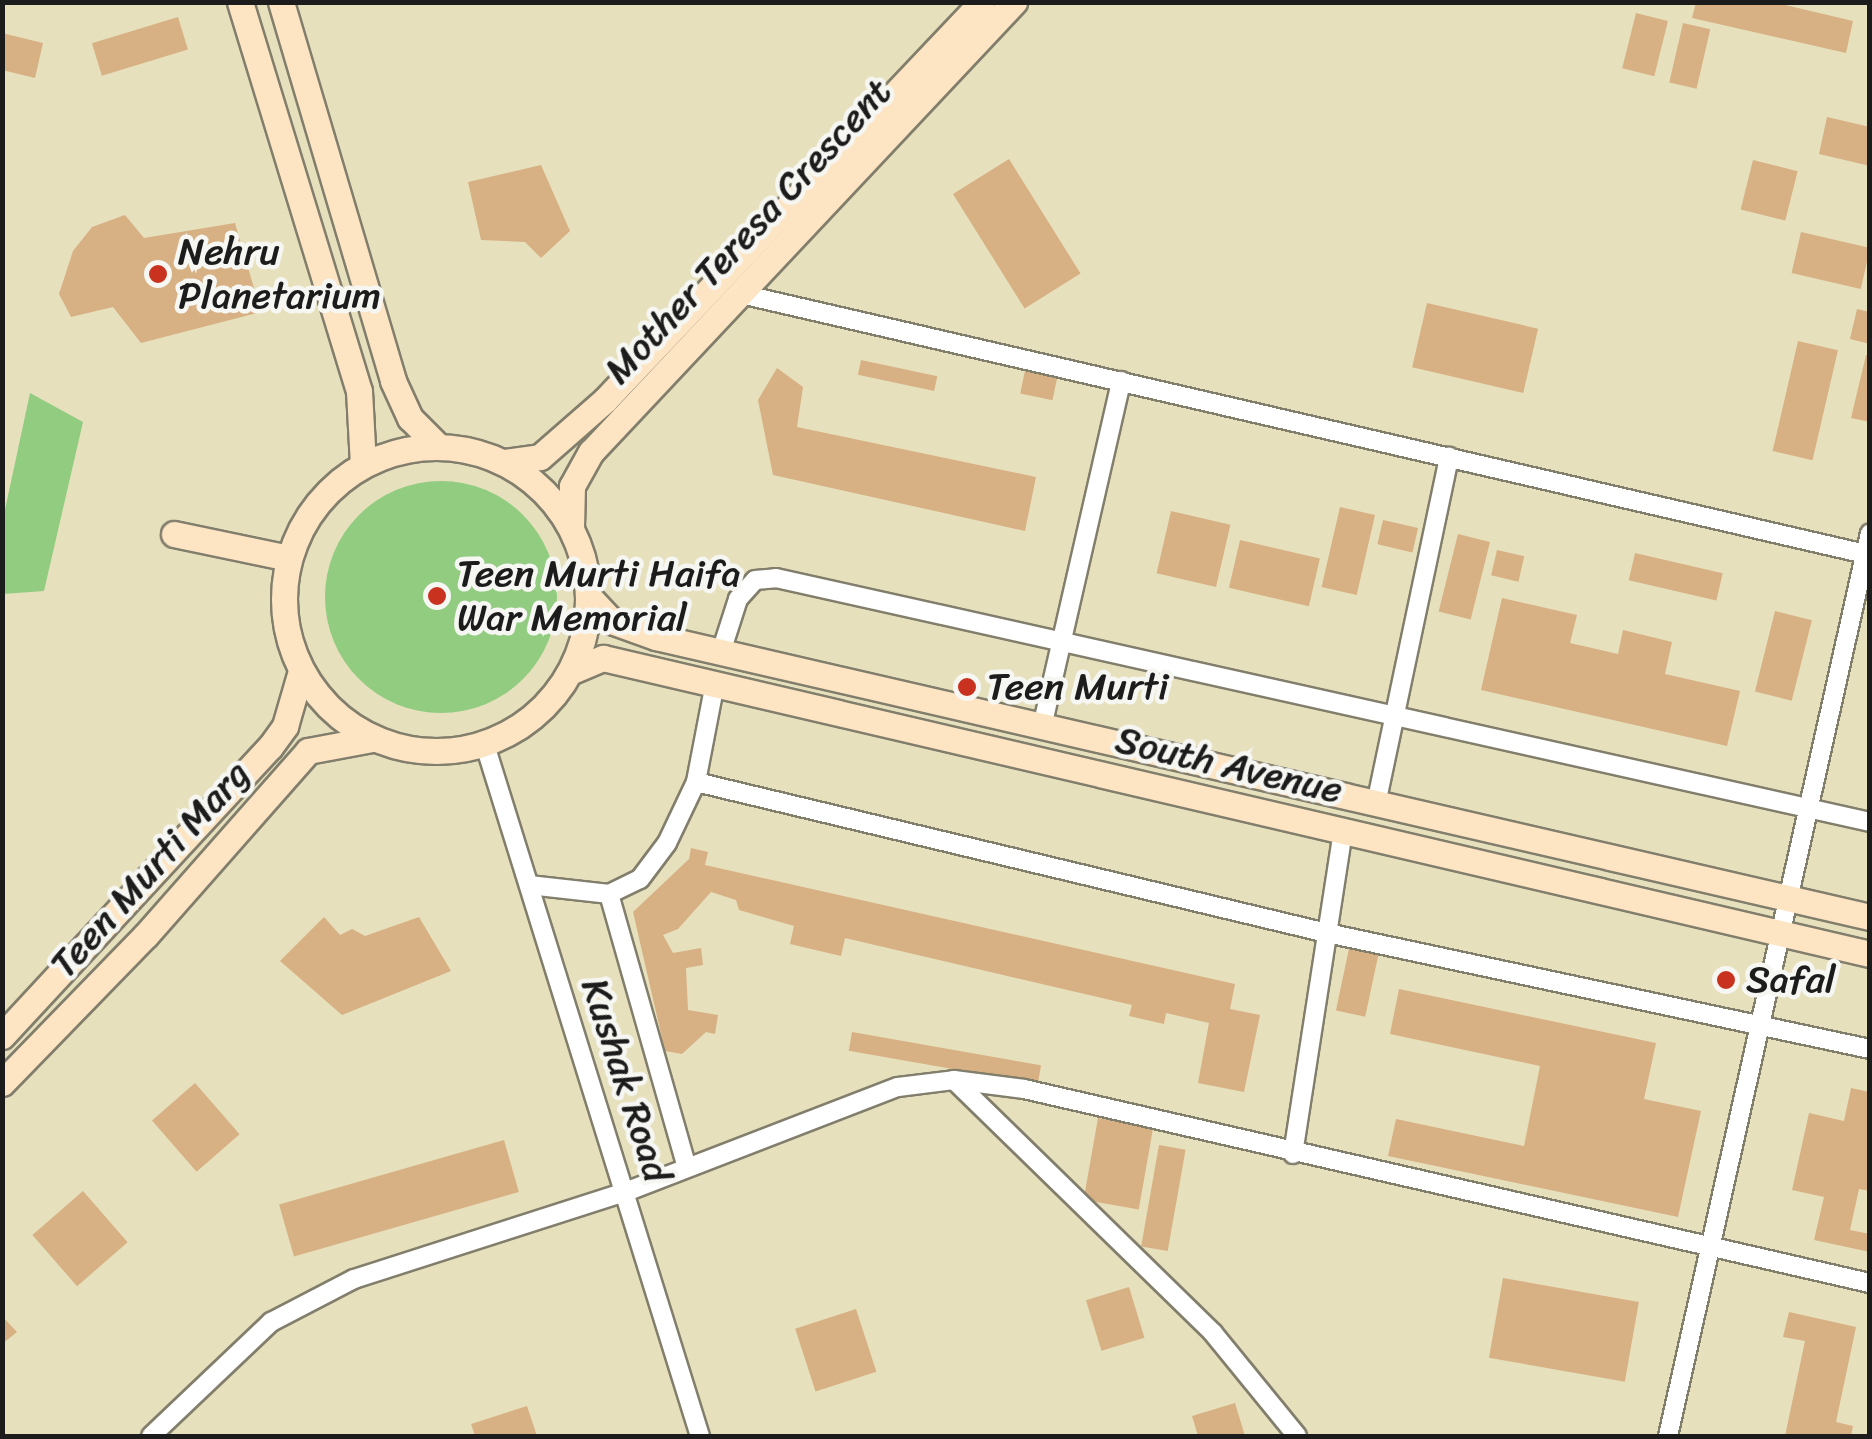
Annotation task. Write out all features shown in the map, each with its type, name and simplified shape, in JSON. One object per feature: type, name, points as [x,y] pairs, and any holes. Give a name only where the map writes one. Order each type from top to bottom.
[{"type":"main road","points":[[240,2],[359,391],[363,465]]},
{"type":"main road","points":[[282,2],[394,382],[410,418],[438,446]]},
{"type":"main road","name":"Mother Teresa Crescent","points":[[505,462],[540,457],[605,400],[982,2]]},
{"type":"main road","name":"Mother Teresa Crescent","points":[[572,527],[572,486],[591,452],[1014,2]]},
{"type":"main road","points":[[438,446],[505,462],[543,490],[572,527],[589,597],[572,671],[550,703],[485,745],[428,753],[372,739],[331,711],[300,671],[287,634],[289,558],[314,510],[363,465],[438,446]]},
{"type":"main road","points":[[174,534],[289,558]]},
{"type":"main road","name":"South Avenue","points":[[589,597],[611,621],[722,652],[1870,918]]},
{"type":"main road","name":"South Avenue","points":[[572,671],[604,658],[1870,954]]},
{"type":"main road","name":"Teen Murti Marg","points":[[2,1036],[270,747],[285,726],[300,671]]},
{"type":"main road","name":"Teen Murti Marg","points":[[2,1083],[146,935],[308,752],[372,739]]},
{"type":"street","points":[[741,294],[1867,554]]},
{"type":"street","points":[[1042,727],[1121,381]]},
{"type":"street","points":[[1376,804],[1449,457]]},
{"type":"street","points":[[1668,1436],[1870,533]]},
{"type":"street","points":[[722,652],[738,599],[755,580],[776,578],[1870,822]]},
{"type":"street","points":[[529,885],[609,894],[649,867],[696,782],[715,683]]},
{"type":"street","name":"Kushak Road","points":[[485,745],[628,1191],[700,1436]]},
{"type":"street","points":[[696,782],[1326,934],[1870,1050]]},
{"type":"street","points":[[1293,1154],[1343,831]]},
{"type":"street","points":[[609,894],[686,1165]]},
{"type":"street","points":[[151,1436],[272,1322],[354,1279],[628,1191],[686,1165],[898,1087],[954,1080],[1024,1089],[1293,1154],[1870,1283]]},
{"type":"street","points":[[954,1080],[1213,1334],[1298,1436]]},
{"type":"green space","points":[[30,393],[83,422],[44,591],[3,594],[3,519]]},
{"type":"green space","points":[[441,481],[486,490],[523,515],[548,552],[557,597],[548,642],[523,679],[486,704],[441,713],[396,704],[359,679],[334,642],[325,597],[334,552],[359,515],[396,490]]},
{"type":"building","points":[[1696,2],[1773,2],[1853,21],[1846,53],[1692,18]]},
{"type":"building","points":[[1636,13],[1668,21],[1654,76],[1622,68]]},
{"type":"building","points":[[178,17],[188,50],[102,76],[92,43]]},
{"type":"building","points":[[1683,23],[1710,29],[1697,89],[1669,82]]},
{"type":"building","points":[[2,33],[43,43],[35,78],[2,70]]},
{"type":"building","points":[[1827,117],[1870,127],[1870,166],[1819,154]]},
{"type":"building","points":[[1009,159],[1081,273],[1025,308],[953,194]]},
{"type":"building","points":[[1753,160],[1798,171],[1785,221],[1741,209]]},
{"type":"building","points":[[541,165],[570,231],[541,258],[525,242],[481,240],[468,182]]},
{"type":"building","name":"Nehru Planetarium","points":[[125,215],[144,238],[235,223],[261,312],[141,343],[113,307],[71,317],[59,294],[73,251],[92,227]]},
{"type":"building","points":[[1801,232],[1870,248],[1861,289],[1792,273]]},
{"type":"building","points":[[1427,303],[1538,329],[1523,393],[1412,367]]},
{"type":"building","points":[[1857,309],[1870,312],[1870,344],[1850,339]]},
{"type":"building","points":[[1798,341],[1838,350],[1813,460],[1773,451]]},
{"type":"building","points":[[1866,355],[1870,356],[1870,422],[1851,418]]},
{"type":"building","points":[[861,360],[937,376],[934,391],[858,375]]},
{"type":"building","points":[[1026,366],[1058,373],[1052,400],[1020,393]]},
{"type":"building","points":[[777,368],[803,387],[797,427],[1036,477],[1025,531],[773,475],[758,400]]},
{"type":"building","points":[[1340,507],[1375,515],[1357,595],[1322,587]]},
{"type":"building","points":[[1171,511],[1230,525],[1216,587],[1157,573]]},
{"type":"building","points":[[1383,520],[1418,528],[1412,552],[1377,544]]},
{"type":"building","points":[[1458,534],[1490,542],[1471,620],[1439,612]]},
{"type":"building","points":[[1240,540],[1320,558],[1309,606],[1229,588]]},
{"type":"building","points":[[1497,550],[1524,556],[1518,582],[1491,575]]},
{"type":"building","points":[[1635,553],[1723,573],[1716,601],[1629,580]]},
{"type":"building","points":[[1502,598],[1577,615],[1570,643],[1618,654],[1623,630],[1672,642],[1665,674],[1740,691],[1727,746],[1481,690]]},
{"type":"building","points":[[1775,611],[1812,620],[1792,701],[1755,692]]},
{"type":"building","points":[[691,848],[708,852],[705,865],[1235,984],[1230,1009],[1260,1015],[1244,1092],[1198,1083],[1209,1023],[1166,1013],[1164,1024],[1129,1016],[1132,1005],[845,938],[841,956],[790,944],[794,926],[739,910],[736,900],[711,892],[678,929],[663,935],[673,953],[701,948],[703,965],[686,968],[688,1010],[718,1015],[715,1034],[706,1032],[682,1054],[665,1051],[633,912],[689,859]]},
{"type":"building","points":[[324,917],[340,935],[352,929],[365,936],[419,917],[451,971],[342,1015],[280,961]]},
{"type":"building","points":[[1350,944],[1379,950],[1365,1017],[1336,1011]]},
{"type":"building","points":[[1399,989],[1656,1043],[1644,1099],[1701,1111],[1678,1217],[1388,1156],[1396,1119],[1524,1146],[1540,1066],[1390,1034]]},
{"type":"building","points":[[852,1032],[1041,1065],[1038,1084],[849,1051]]},
{"type":"building","points":[[195,1083],[240,1134],[197,1172],[152,1120]]},
{"type":"building","points":[[1851,1088],[1870,1092],[1870,1191],[1859,1189],[1850,1230],[1870,1234],[1870,1252],[1814,1240],[1824,1197],[1792,1190],[1809,1113],[1844,1121]]},
{"type":"building","points":[[1098,1118],[1153,1128],[1139,1209],[1084,1200]]},
{"type":"building","points":[[504,1140],[519,1192],[294,1256],[279,1204]]},
{"type":"building","points":[[1159,1145],[1186,1150],[1168,1251],[1141,1246]]},
{"type":"building","points":[[83,1191],[128,1242],[77,1286],[32,1235]]},
{"type":"building","points":[[1503,1278],[1639,1302],[1625,1382],[1489,1358]]},
{"type":"building","points":[[1129,1287],[1144,1338],[1101,1351],[1086,1300]]},
{"type":"building","points":[[856,1309],[876,1372],[816,1392],[795,1329]]},
{"type":"building","points":[[1789,1312],[1856,1327],[1836,1422],[1853,1426],[1851,1436],[1785,1436],[1805,1341],[1783,1337]]},
{"type":"building","points":[[2,1316],[17,1332],[2,1344]]},
{"type":"building","points":[[1235,1403],[1245,1436],[1198,1436],[1192,1416]]},
{"type":"building","points":[[527,1406],[537,1436],[475,1436],[471,1424]]},
{"type":"place","name":"Nehru Planetarium","points":[[158,274]]},
{"type":"place","name":"Teen Murti Haifa War Memorial","points":[[437,596]]},
{"type":"place","name":"Teen Murti","points":[[967,687]]},
{"type":"place","name":"Safal","points":[[1726,980]]}]
